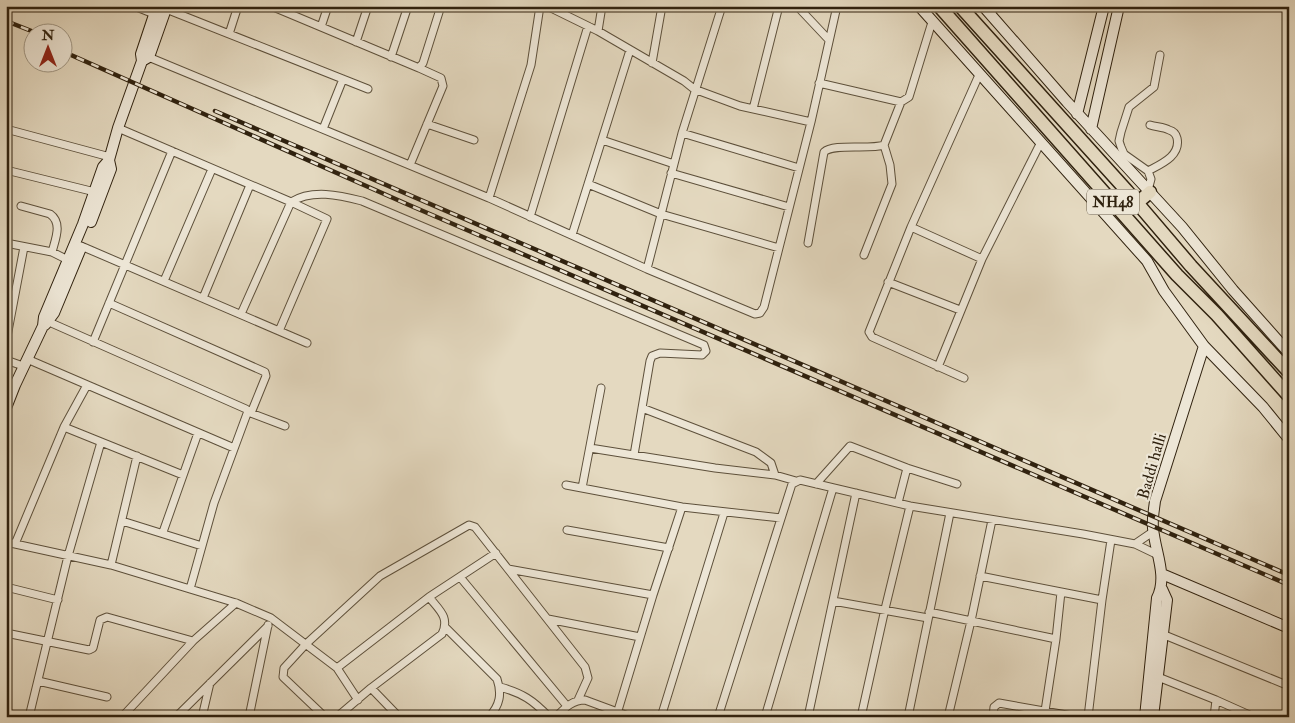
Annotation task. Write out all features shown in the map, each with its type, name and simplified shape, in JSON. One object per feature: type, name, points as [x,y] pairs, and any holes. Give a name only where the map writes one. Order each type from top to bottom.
[{"type":"highway","name":"NH48","points":[[939,6],[1177,275],[1217,315],[1289,396]]},
{"type":"highway","name":"NH48","points":[[960,6],[1289,372]]},
{"type":"highway","points":[[1137,202],[1149,191]]},
{"type":"street","points":[[134,6],[161,9],[230,34],[368,89]]},
{"type":"street","points":[[230,34],[238,6]]},
{"type":"street","points":[[271,6],[441,78],[443,83],[410,165]]},
{"type":"street","points":[[321,27],[328,6]]},
{"type":"street","points":[[356,42],[368,6]]},
{"type":"street","points":[[391,57],[408,6]]},
{"type":"street","points":[[419,68],[423,63],[441,6]]},
{"type":"street","points":[[489,198],[531,65],[540,6]]},
{"type":"street","points":[[546,6],[598,31],[684,81],[694,89],[753,109],[811,122]]},
{"type":"street","points":[[598,31],[602,6]]},
{"type":"street","points":[[652,63],[662,6]]},
{"type":"street","points":[[646,269],[694,89],[722,6]]},
{"type":"street","points":[[753,109],[779,6]]},
{"type":"street","points":[[797,6],[829,40]]},
{"type":"street","points":[[144,57],[489,198],[646,269],[755,314],[760,313],[764,307],[811,122],[836,6]]},
{"type":"street","points":[[918,6],[1147,261],[1164,291],[1204,346],[1263,407],[1289,438]]},
{"type":"street","points":[[1077,114],[1104,6]]},
{"type":"street","points":[[1091,128],[1119,6]]},
{"type":"street","points":[[6,408],[10,388],[46,324],[54,314],[111,169],[110,159],[118,128],[161,9]]},
{"type":"street","points":[[990,9],[1077,114],[1182,227],[1233,290],[1289,353]]},
{"type":"street","points":[[864,256],[892,184],[890,165],[884,145],[901,102],[909,97],[932,22]]},
{"type":"street","points":[[530,216],[588,26]]},
{"type":"street","points":[[572,236],[630,50]]},
{"type":"street","points":[[1149,191],[1150,179],[1148,171],[1124,154],[1120,147],[1120,132],[1129,108],[1154,86],[1160,55]]},
{"type":"street","points":[[964,378],[872,338],[869,328],[911,227],[979,75]]},
{"type":"street","points":[[323,129],[343,79]]},
{"type":"street","points":[[819,83],[901,102]]},
{"type":"street","points":[[427,124],[474,140]]},
{"type":"street","points":[[1148,171],[1175,153],[1177,140],[1174,132],[1150,125]]},
{"type":"street","points":[[118,128],[325,218],[327,222],[279,330]]},
{"type":"street","points":[[6,129],[110,159]]},
{"type":"street","points":[[682,133],[799,168]]},
{"type":"street","points":[[602,140],[674,164]]},
{"type":"street","points":[[938,367],[982,259],[1041,142]]},
{"type":"street","points":[[808,243],[824,152],[831,148],[872,148],[884,145]]},
{"type":"street","points":[[93,342],[172,151]]},
{"type":"street","points":[[46,324],[44,317],[103,168],[110,159]]},
{"type":"street","points":[[164,281],[212,169]]},
{"type":"street","points":[[6,170],[95,192]]},
{"type":"street","points":[[671,173],[789,207]]},
{"type":"street","points":[[588,184],[661,214],[779,248]]},
{"type":"street","points":[[203,298],[250,185]]},
{"type":"street","points":[[241,314],[291,202],[298,198],[317,194],[349,197],[362,201],[704,345],[706,351],[702,355],[660,353],[652,356],[634,455]]},
{"type":"street","points":[[21,206],[54,216],[58,225],[52,252]]},
{"type":"street","points":[[911,227],[982,259]]},
{"type":"street","points":[[6,243],[52,252],[68,260]]},
{"type":"street","points":[[81,246],[307,343]]},
{"type":"street","points":[[6,342],[24,247]]},
{"type":"street","points":[[888,282],[960,310]]},
{"type":"street","points":[[109,302],[265,372],[266,376],[234,448],[214,504],[190,589]]},
{"type":"street","points":[[46,324],[93,342],[284,426]]},
{"type":"street","name":"Baddi halli","points":[[1145,717],[1157,598],[1162,589],[1162,574],[1154,531],[1155,500],[1204,346]]},
{"type":"street","points":[[6,360],[25,363],[87,385],[234,448]]},
{"type":"street","points":[[15,544],[64,427],[87,385]]},
{"type":"street","points":[[582,488],[601,388]]},
{"type":"street","points":[[642,408],[756,452],[771,463],[775,474]]},
{"type":"street","points":[[64,427],[183,476]]},
{"type":"street","points":[[163,532],[198,433]]},
{"type":"street","points":[[29,717],[68,556],[101,442]]},
{"type":"street","points":[[816,484],[850,446],[907,468],[957,484]]},
{"type":"street","points":[[590,448],[715,468],[775,474],[796,481],[800,480],[910,506],[1135,544],[1158,555]]},
{"type":"street","points":[[111,565],[137,456]]},
{"type":"street","points":[[898,503],[907,468]]},
{"type":"street","points":[[718,717],[792,484],[796,481]]},
{"type":"street","points":[[566,485],[682,508],[781,518]]},
{"type":"street","points":[[766,717],[833,488]]},
{"type":"street","points":[[808,717],[856,493]]},
{"type":"street","points":[[861,717],[910,506]]},
{"type":"street","points":[[617,714],[682,508]]},
{"type":"street","points":[[661,717],[724,513]]},
{"type":"street","points":[[908,717],[950,513]]},
{"type":"street","points":[[948,717],[971,621],[992,520]]},
{"type":"street","points":[[122,521],[163,532],[202,546]]},
{"type":"street","points":[[325,717],[283,677],[284,668],[306,644],[380,576],[469,525],[475,527],[588,671],[586,685],[578,700]]},
{"type":"street","points":[[567,530],[669,548]]},
{"type":"street","points":[[1135,544],[1154,531]]},
{"type":"street","points":[[1088,717],[1111,540]]},
{"type":"street","points":[[6,542],[111,565],[236,603],[271,618],[337,668],[358,700]]},
{"type":"street","points":[[337,668],[429,597],[496,553]]},
{"type":"street","points":[[508,569],[653,595]]},
{"type":"street","points":[[1162,574],[1289,628]]},
{"type":"street","points":[[980,576],[1102,600]]},
{"type":"street","points":[[460,577],[567,706]]},
{"type":"street","points":[[6,586],[58,600]]},
{"type":"street","points":[[1153,717],[1167,600],[1162,589]]},
{"type":"street","points":[[1045,711],[1061,592]]},
{"type":"street","points":[[338,717],[371,688],[442,634],[445,619],[429,597]]},
{"type":"street","points":[[833,601],[971,621],[1056,639]]},
{"type":"street","points":[[122,717],[194,640],[236,603]]},
{"type":"street","points":[[6,633],[92,649],[100,620],[106,616],[194,640]]},
{"type":"street","points":[[250,717],[271,618]]},
{"type":"street","points":[[548,619],[640,637]]},
{"type":"street","points":[[176,717],[268,626]]},
{"type":"street","points":[[445,626],[497,679],[500,687],[500,698],[495,710],[489,717]]},
{"type":"street","points":[[1162,634],[1289,686]]},
{"type":"street","points":[[1158,678],[1254,717]]},
{"type":"street","points":[[38,681],[106,697]]},
{"type":"street","points":[[202,717],[210,683]]},
{"type":"street","points":[[500,687],[517,692],[535,702],[549,717]]},
{"type":"street","points":[[371,688],[399,717]]},
{"type":"street","points":[[556,717],[567,706],[578,700],[585,700],[617,714],[631,717]]},
{"type":"street","points":[[1214,717],[1216,700]]},
{"type":"street","points":[[993,717],[994,707],[999,703],[1078,717]]},
{"type":"railway","points":[[6,21],[22,27]]},
{"type":"railway","points":[[72,55],[409,205],[1289,585]]},
{"type":"railway","points":[[215,111],[1289,575]]}]
